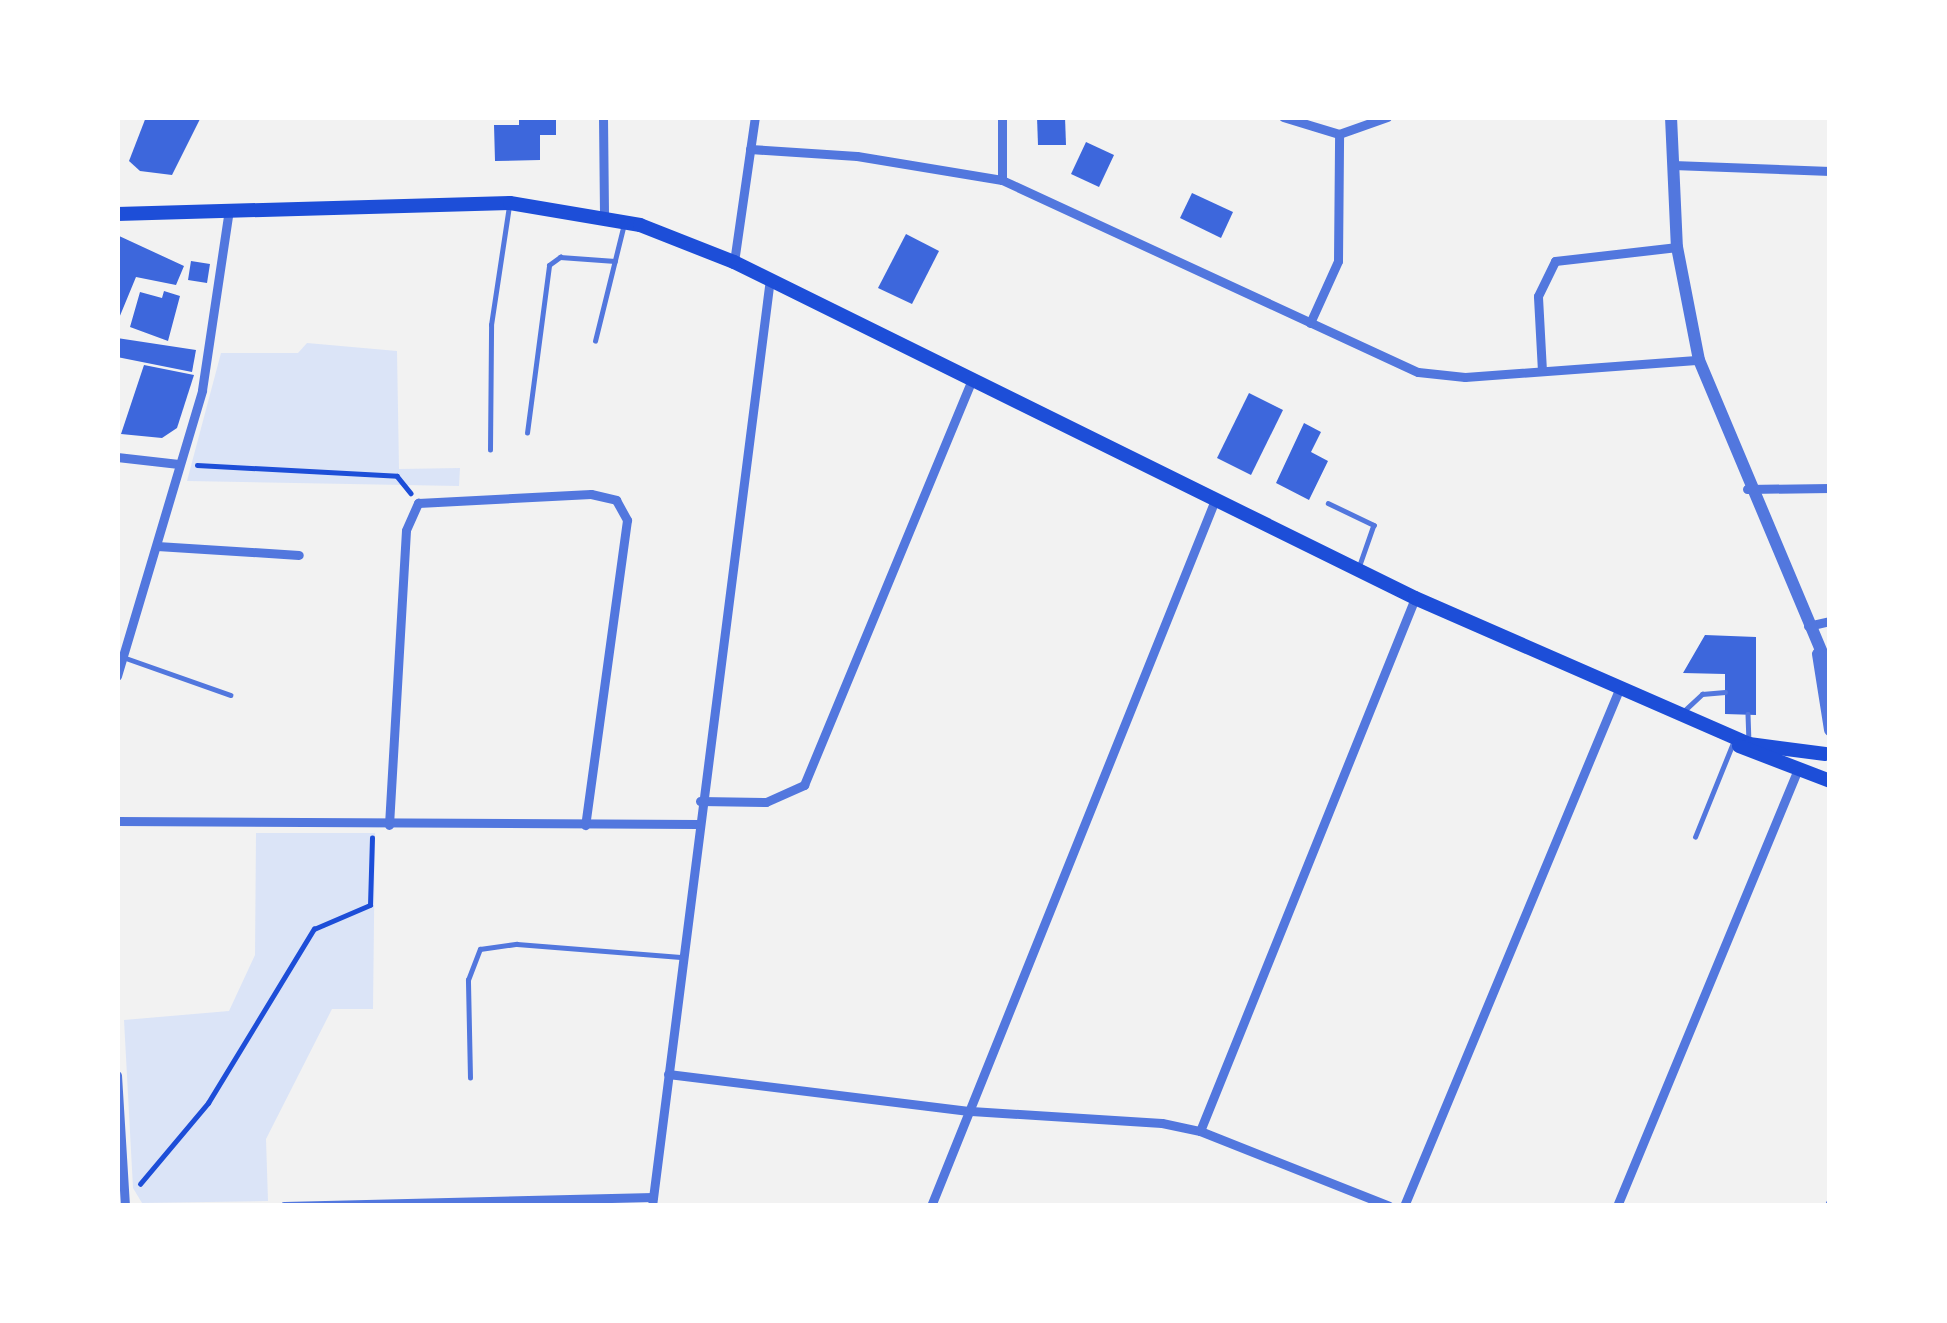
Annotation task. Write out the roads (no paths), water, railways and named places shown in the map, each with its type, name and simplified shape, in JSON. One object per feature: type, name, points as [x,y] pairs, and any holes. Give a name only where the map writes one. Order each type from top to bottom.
[{"type":"main road","points":[[117,214],[510,203],[625,221],[770,279],[1415,598],[1681,714],[1796,774],[1830,779],[1828,750],[1741,743]]},
{"type":"street","points":[[603,117],[604,215]]},
{"type":"street","points":[[734,262],[754,117]]},
{"type":"street","points":[[1002,117],[1002,180]]},
{"type":"street","points":[[1283,117],[1340,134],[1387,117]]},
{"type":"street","points":[[1671,117],[1677,247],[1699,360],[1747,489],[1830,671]]},
{"type":"street","points":[[1310,323],[1338,261],[1340,134]]},
{"type":"street","points":[[750,149],[857,156],[1002,180],[1418,372],[1542,371],[1699,360]]},
{"type":"street","points":[[1673,166],[1830,171]]},
{"type":"street","points":[[117,676],[202,390],[229,210]]},
{"type":"street","points":[[1542,371],[1538,296],[1555,261],[1677,247]]},
{"type":"street","points":[[284,1206],[652,1202],[770,279]]},
{"type":"street","points":[[700,801],[766,802],[805,785],[972,379]]},
{"type":"street","points":[[117,457],[179,464]]},
{"type":"street","points":[[1747,489],[1830,488]]},
{"type":"street","points":[[389,825],[406,530],[418,502],[591,494],[625,509],[585,825]]},
{"type":"street","points":[[931,1206],[1215,500]]},
{"type":"street","points":[[157,546],[299,555]]},
{"type":"street","points":[[1200,1131],[1415,598]]},
{"type":"street","points":[[1808,626],[1830,621]]},
{"type":"street","points":[[1818,647],[1830,730]]},
{"type":"street","points":[[1404,1206],[1620,687]]},
{"type":"street","points":[[1617,1206],[1796,774]]},
{"type":"street","points":[[117,821],[698,824]]},
{"type":"street","points":[[668,1074],[971,1111],[1200,1131],[1388,1206]]},
{"type":"street","points":[[117,1075],[125,1206]]},
{"type":"lane","points":[[490,450],[494,278],[510,203]]},
{"type":"lane","points":[[595,341],[625,221]]},
{"type":"lane","points":[[527,433],[549,265],[560,256],[615,261]]},
{"type":"lane","points":[[1328,503],[1374,524],[1358,570]]},
{"type":"lane","points":[[123,657],[231,695]]},
{"type":"lane","points":[[1681,714],[1702,694],[1725,692]]},
{"type":"lane","points":[[1695,837],[1741,743],[1748,714]]},
{"type":"lane","points":[[470,1078],[467,980],[480,950],[517,944],[683,957]]}]
